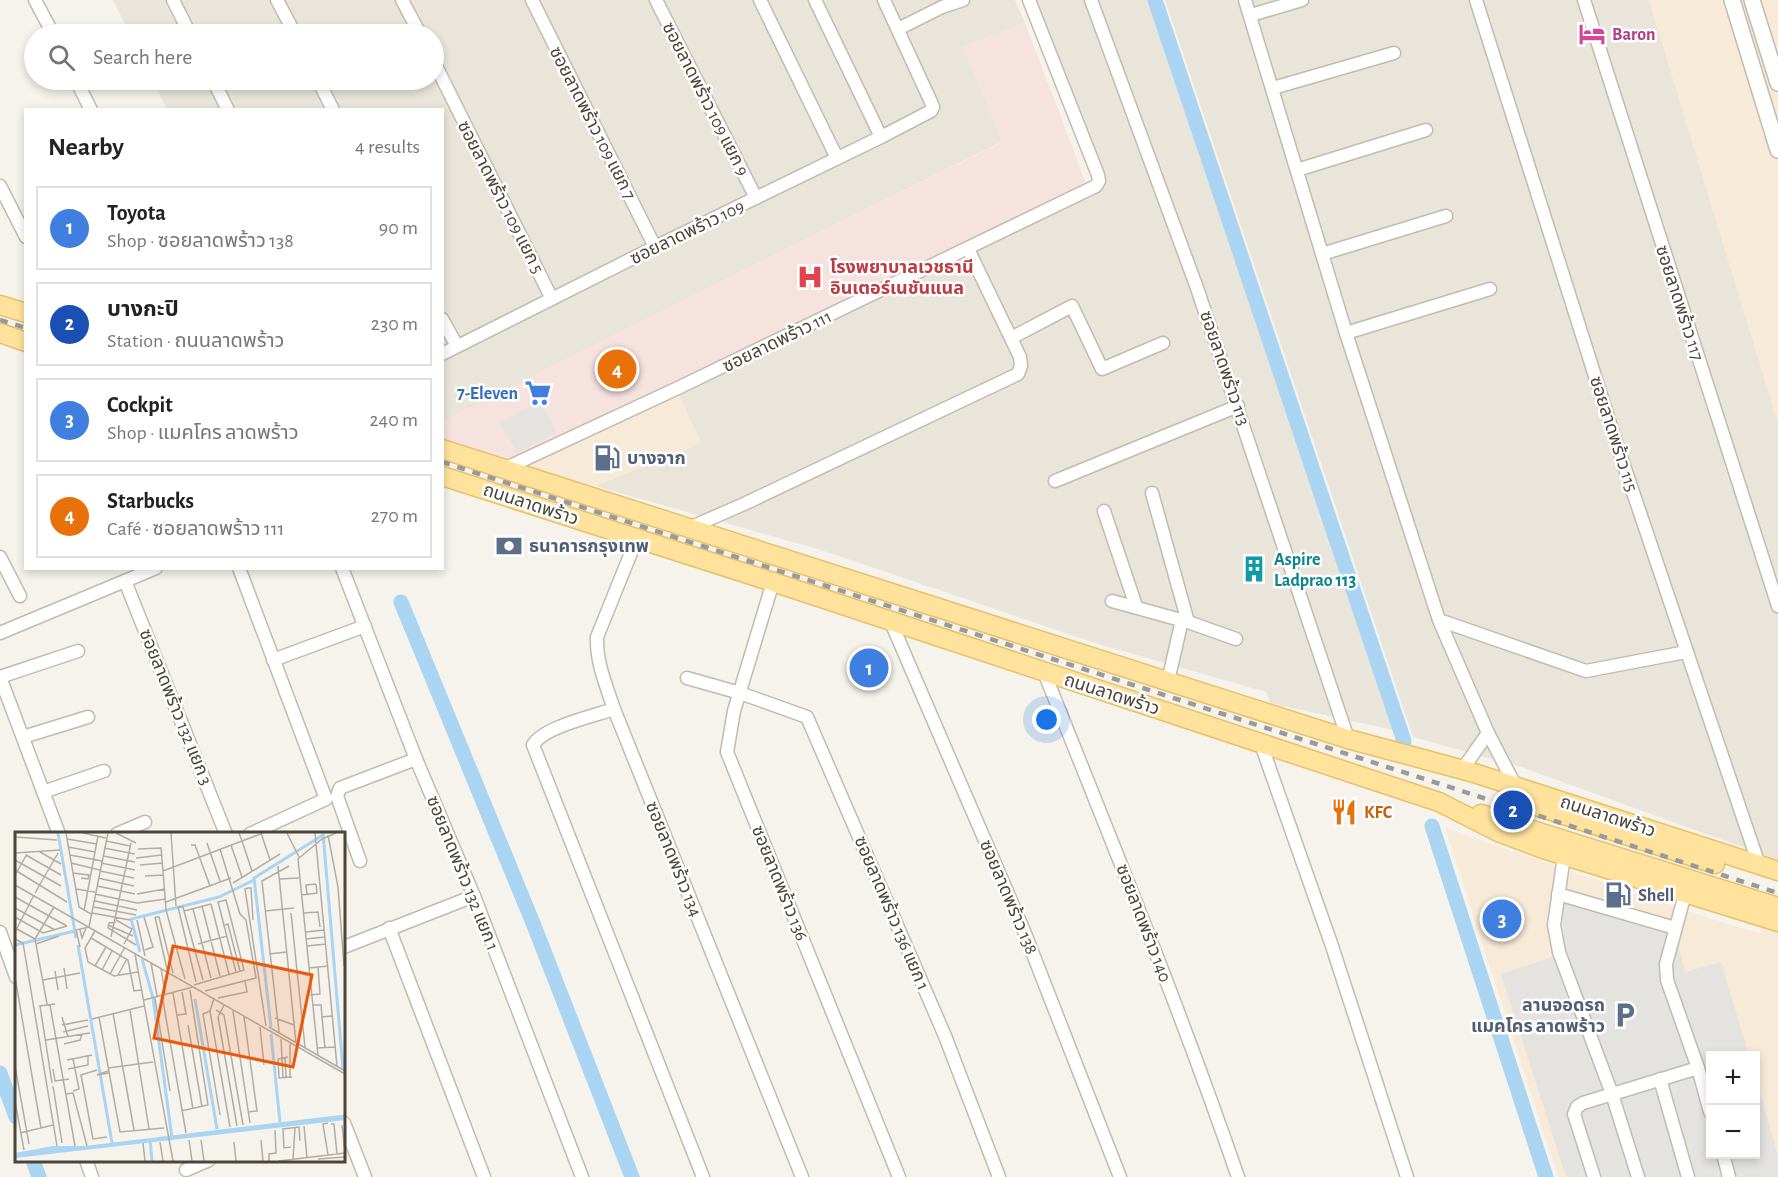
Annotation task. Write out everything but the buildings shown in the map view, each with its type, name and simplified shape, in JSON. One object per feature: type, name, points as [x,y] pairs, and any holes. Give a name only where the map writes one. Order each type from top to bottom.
[{"type":"main road","points":[[0,305],[24,312]]},
{"type":"main road","points":[[0,333],[24,341]]},
{"type":"main road","name":"ถนนลาดพร้าว","points":[[444,450],[1348,739],[1462,770],[1778,871]]},
{"type":"main road","name":"ถนนลาดพร้าว","points":[[444,477],[890,620],[1439,802],[1498,832],[1564,856],[1778,922]]},
{"type":"main road","points":[[1374,747],[1461,782],[1778,884]]},
{"type":"main road","points":[[1439,802],[1778,907]]},
{"type":"street","points":[[35,0],[48,24]]},
{"type":"street","points":[[173,0],[185,24]]},
{"type":"street","points":[[277,0],[290,24]]},
{"type":"street","points":[[402,0],[415,24]]},
{"type":"street","name":"ซอยลาดพร้าว 109 แยก 7","points":[[532,0],[655,247]]},
{"type":"street","name":"ซอยลาดพร้าว 109 แยก 9","points":[[656,0],[756,198]]},
{"type":"street","points":[[760,0],[837,158]]},
{"type":"street","points":[[815,0],[881,137]]},
{"type":"street","points":[[884,0],[898,29],[942,7],[963,0]]},
{"type":"street","name":"ซอยลาดพร้าว 111","points":[[504,469],[1096,186],[1099,181],[1098,175],[1029,0]]},
{"type":"street","name":"ซอยลาดพร้าว 113","points":[[1091,0],[1197,288],[1348,739]]},
{"type":"street","points":[[1245,0],[1346,333],[1439,620],[1488,733],[1516,787]]},
{"type":"street","points":[[1251,15],[1302,0]]},
{"type":"street","name":"ซอยลาดพร้าว 115","points":[[1476,0],[1613,433],[1760,865]]},
{"type":"street","name":"ซอยลาดพร้าว 117","points":[[1584,0],[1778,606]]},
{"type":"street","points":[[1732,0],[1778,150]]},
{"type":"street","points":[[1752,0],[1778,82]]},
{"type":"street","name":"ซอยลาดพร้าว 109","points":[[444,353],[931,111],[932,102],[898,29]]},
{"type":"street","points":[[1273,88],[1394,53]]},
{"type":"street","name":"ซอยลาดพร้าว 109 แยก 5","points":[[444,82],[552,299]]},
{"type":"street","points":[[81,90],[90,108]]},
{"type":"street","points":[[218,90],[227,108]]},
{"type":"street","points":[[323,90],[332,108]]},
{"type":"street","points":[[1297,170],[1426,130]]},
{"type":"street","points":[[0,186],[24,233]]},
{"type":"street","points":[[1322,255],[1446,216]]},
{"type":"street","points":[[689,528],[1018,374],[1021,366],[1020,357],[968,249]]},
{"type":"street","points":[[1346,333],[1490,289]]},
{"type":"street","points":[[1011,338],[1072,306],[1102,369],[1164,343]]},
{"type":"street","points":[[444,323],[457,346]]},
{"type":"street","points":[[1055,481],[1238,406]]},
{"type":"street","points":[[1152,493],[1185,621],[1168,681]]},
{"type":"street","points":[[1104,511],[1136,606]]},
{"type":"street","name":"ซอยลาดพร้าว 134","points":[[637,538],[597,637],[596,653],[614,709],[802,1177]]},
{"type":"street","points":[[0,557],[20,596]]},
{"type":"street","points":[[0,633],[152,570]]},
{"type":"street","points":[[240,570],[326,799],[254,832]]},
{"type":"street","name":"ซอยลาดพร้าว 132 แยก 1","points":[[343,570],[416,759],[474,896],[582,1177]]},
{"type":"street","name":"ซอยลาดพร้าว 132 แยก 3","points":[[125,582],[225,832]]},
{"type":"street","name":"ซอยลาดพร้าว 136","points":[[773,582],[734,711],[727,752],[899,1177]]},
{"type":"street","points":[[1112,601],[1185,621],[1236,639]]},
{"type":"street","name":"ซอยลาดพร้าว 138","points":[[890,620],[1024,931],[1120,1177]]},
{"type":"street","points":[[1439,620],[1586,671],[1686,652]]},
{"type":"street","points":[[273,660],[364,626]]},
{"type":"street","points":[[58,832],[0,677],[78,651]]},
{"type":"street","name":"ซอยลาดพร้าว 140","points":[[1044,672],[1114,844],[1210,1095],[1238,1177]]},
{"type":"street","name":"ซอยลาดพร้าว 136 แยก 1","points":[[687,678],[740,693],[807,717],[945,1036],[999,1177]]},
{"type":"street","points":[[614,709],[548,732],[537,738],[533,745],[703,1177]]},
{"type":"street","points":[[23,737],[88,717]]},
{"type":"street","points":[[1462,770],[1488,733]]},
{"type":"street","points":[[1261,744],[1332,946],[1407,1177]]},
{"type":"street","points":[[360,861],[338,796],[340,788],[416,759]]},
{"type":"street","points":[[43,792],[104,771]]},
{"type":"street","points":[[122,832],[145,822]]},
{"type":"street","points":[[1564,856],[1554,926],[1559,952],[1612,1094],[1638,1177]]},
{"type":"street","points":[[1558,894],[1674,928]]},
{"type":"street","points":[[1685,894],[1666,964],[1667,980],[1698,1068],[1708,1105]]},
{"type":"street","points":[[345,947],[474,896]]},
{"type":"street","points":[[389,928],[484,1177]]},
{"type":"street","points":[[0,932],[15,974]]},
{"type":"street","points":[[1594,1177],[1574,1114],[1577,1107],[1583,1103],[1698,1068]]},
{"type":"street","points":[[1660,1079],[1688,1177]]},
{"type":"street","points":[[345,1126],[365,1177]]},
{"type":"street","points":[[1724,1159],[1729,1177]]},
{"type":"street","points":[[86,1162],[92,1177]]},
{"type":"street","points":[[186,1169],[206,1162]]},
{"type":"shaded area","points":[[113,0],[1015,0],[1025,23],[963,47],[1003,141],[444,420],[444,108],[166,108],[157,90],[444,90],[444,24],[125,24]]},
{"type":"shaded area","points":[[1033,0],[1148,0],[1393,730],[1270,703],[1266,692],[1095,643],[821,550],[595,486],[701,443],[673,382],[1086,183],[1105,182]]},
{"type":"shaded area","points":[[1165,0],[1649,0],[1778,423],[1778,860],[1521,767],[1413,737]]},
{"type":"shaded area","points":[[1649,0],[1778,0],[1778,423]]},
{"type":"shaded area","name":"โรงพยาบาลเวชธานี อินเตอร์เนชันแนล","points":[[1025,23],[1086,183],[509,461],[444,439],[444,421],[1002,142],[963,47]]},
{"type":"shaded area","points":[[673,382],[701,443],[595,486],[509,461],[560,438]]},
{"type":"shaded area","points":[[541,401],[557,432],[517,453],[500,422]]},
{"type":"shaded area","name":"ลานจอดรถ แมคโคร ลาดพร้าว","points":[[1445,828],[1711,919],[1762,934],[1756,915],[1778,922],[1778,1177],[1558,1177]]},
{"type":"shaded area","name":"ลานจอดรถ แมคโคร ลาดพร้าว","points":[[1561,897],[1675,931],[1685,972],[1721,962],[1748,1051],[1706,1051],[1706,1159],[1760,1159],[1760,1093],[1778,1155],[1778,1177],[1566,1177],[1501,974],[1565,953]]},
{"type":"waterway","points":[[1155,0],[1404,741]]},
{"type":"waterway","points":[[401,602],[535,928],[632,1177]]},
{"type":"waterway","points":[[1432,826],[1546,1177]]},
{"type":"waterway","points":[[0,1073],[15,1114]]},
{"type":"waterway","points":[[34,1162],[39,1177]]},
{"type":"railway","points":[[0,320],[24,327]]},
{"type":"railway","points":[[444,463],[1778,893]]},
{"type":"place","name":"Baron","points":[[1592,34]]},
{"type":"place","name":"โรงพยาบาลเวชธานี อินเตอร์เนชันแนล","points":[[810,277]]},
{"type":"place","name":"Starbucks","points":[[617,369]]},
{"type":"place","name":"7-Eleven","points":[[538,393]]},
{"type":"place","name":"บางจาก","points":[[607,458]]},
{"type":"place","name":"ธนาคารกรุงเทพ","points":[[509,546]]},
{"type":"place","name":"Aspire Ladprao 113","points":[[1254,569]]},
{"type":"place","name":"Toyota","points":[[869,668]]},
{"type":"place","name":"บางกะปิ","points":[[1513,810]]},
{"type":"place","name":"KFC","points":[[1344,812]]},
{"type":"place","name":"Shell","points":[[1618,895]]},
{"type":"place","name":"Cockpit","points":[[1502,919]]},
{"type":"place","name":"ลานจอดรถ แมคโคร ลาดพร้าว","points":[[1625,1015]]}]
